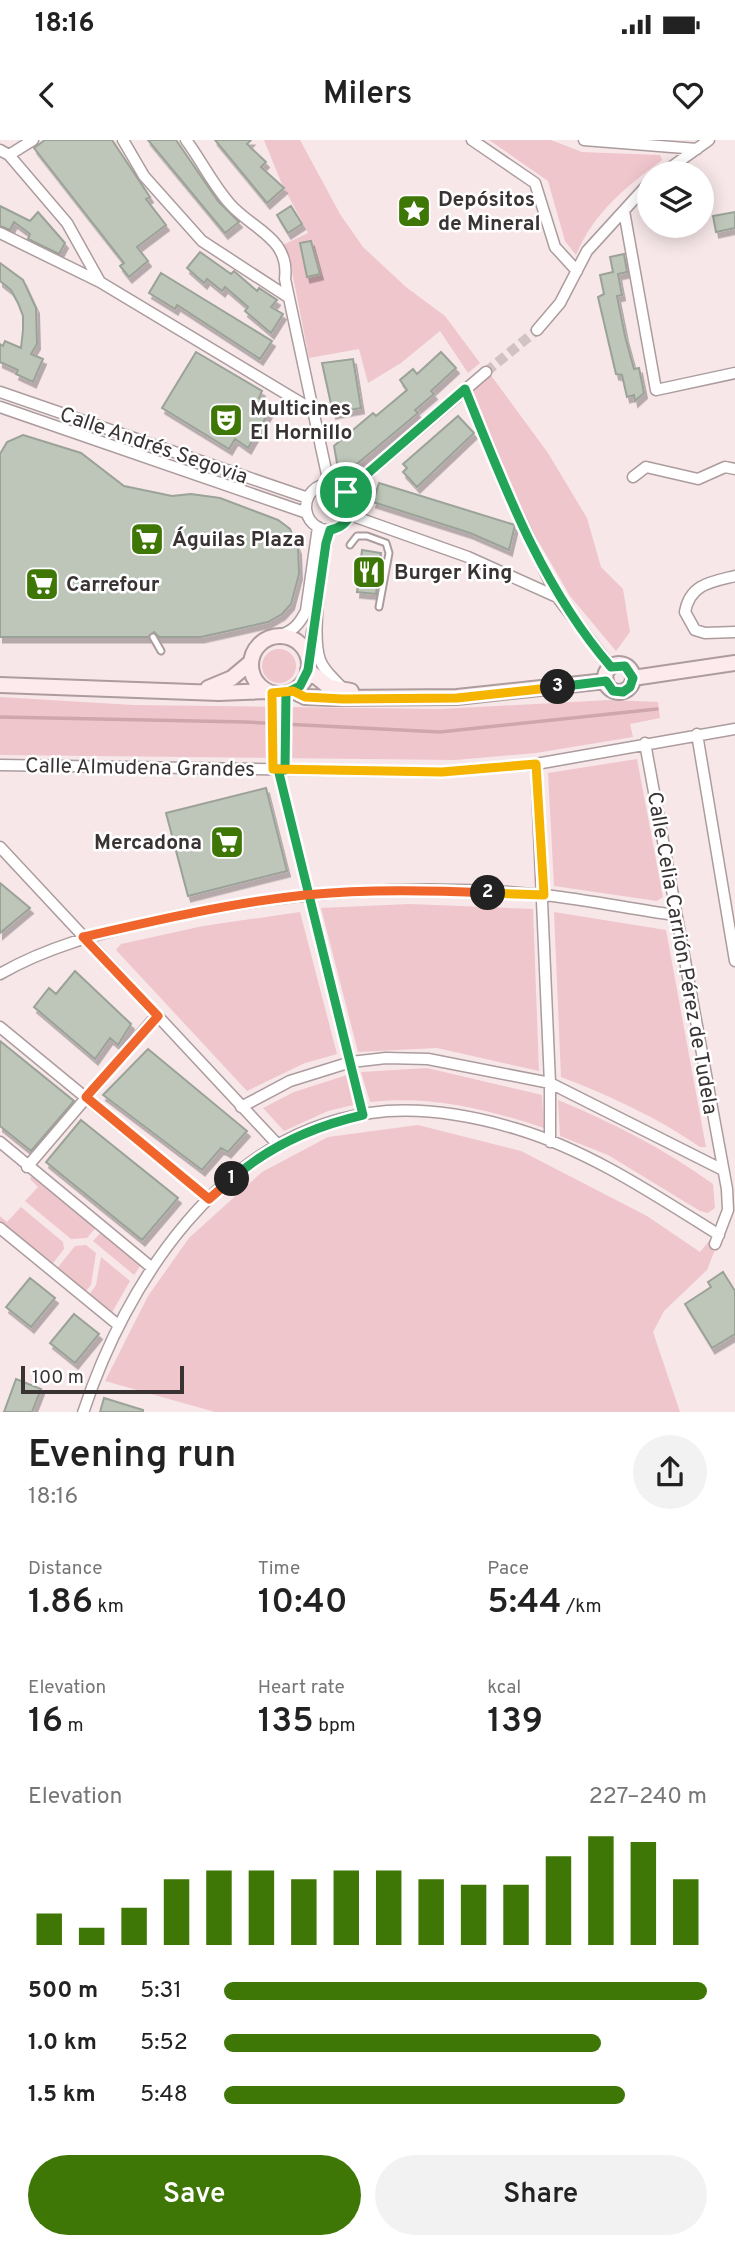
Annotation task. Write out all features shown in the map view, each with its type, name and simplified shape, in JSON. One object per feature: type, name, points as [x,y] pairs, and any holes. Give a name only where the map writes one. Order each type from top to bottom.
[{"type":"main road","points":[[197,691],[232,678],[251,662],[261,643],[278,636],[297,643],[308,666],[329,687],[397,698]]},
{"type":"main road","points":[[251,662],[254,678],[279,692]]},
{"type":"main road","points":[[633,678],[735,663]]},
{"type":"main road","points":[[279,692],[304,681],[308,666]]},
{"type":"main road","points":[[606,681],[611,667],[625,666],[633,678]]},
{"type":"main road","points":[[606,681],[613,691],[622,692],[630,687],[633,678]]},
{"type":"main road","points":[[0,685],[279,692],[305,697],[457,698],[606,681]]},
{"type":"street","points":[[33,140],[4,153],[67,223],[100,282]]},
{"type":"street","points":[[123,140],[145,176],[202,242],[288,297]]},
{"type":"street","points":[[186,140],[230,204],[277,244],[287,262],[285,279],[288,297],[328,484]]},
{"type":"street","points":[[472,140],[535,183],[555,247],[577,271]]},
{"type":"street","points":[[584,140],[697,149]]},
{"type":"street","points":[[680,161],[709,140]]},
{"type":"street","points":[[537,330],[561,303],[587,251],[637,196]]},
{"type":"street","points":[[624,211],[656,390],[735,373]]},
{"type":"street","points":[[0,233],[100,282],[313,410]]},
{"type":"street","points":[[346,492],[485,372]]},
{"type":"street","points":[[465,389],[506,489],[557,597],[611,667]]},
{"type":"street","name":"Calle Andrés Segovia","points":[[0,392],[308,498]]},
{"type":"street","name":"Calle Andrés Segovia","points":[[0,407],[307,513]]},
{"type":"street","points":[[633,477],[646,467],[698,479],[725,467],[735,469]]},
{"type":"street","points":[[328,484],[346,492],[351,503],[350,515],[342,526],[330,530],[318,527],[307,513],[308,498],[318,487],[328,484]]},
{"type":"street","points":[[350,515],[468,558],[557,597]]},
{"type":"street","points":[[278,636],[290,632],[300,623],[306,611],[318,527]]},
{"type":"street","points":[[330,530],[317,615],[320,660],[330,677],[344,690]]},
{"type":"street","points":[[735,576],[704,584],[693,591],[685,612],[695,631],[705,634],[735,632]]},
{"type":"street","points":[[308,666],[313,620],[317,615]]},
{"type":"street","points":[[279,692],[274,720],[278,769],[363,1115]]},
{"type":"street","points":[[278,769],[286,720],[279,692]]},
{"type":"street","name":"Calle Almudena Grandes","points":[[0,765],[442,772],[536,764],[735,729]]},
{"type":"street","points":[[697,734],[735,961]]},
{"type":"street","name":"Calle Celia Carrión Pérez de Tudela","points":[[550,1142],[608,1167],[717,1239],[728,1210],[723,1170],[645,743]]},
{"type":"street","points":[[83,1412],[117,1324],[151,1267],[209,1199],[242,1170],[279,1146],[333,1122],[400,1110],[432,1111],[508,1127],[550,1142],[544,895],[536,764]]},
{"type":"street","points":[[0,846],[279,1146]]},
{"type":"street","points":[[0,974],[83,937],[190,912],[307,895],[436,890],[544,895],[675,915]]},
{"type":"street","points":[[28,1166],[158,1016]]},
{"type":"street","points":[[0,1027],[209,1199]]},
{"type":"street","points":[[241,1107],[290,1081],[351,1062],[386,1058],[428,1059],[550,1083],[723,1170]]},
{"type":"street","points":[[0,1142],[151,1267]]},
{"type":"street","points":[[0,1228],[117,1324]]},
{"type":"lane","points":[[350,545],[357,536],[378,538],[386,543],[389,553],[379,607]]},
{"type":"lane","points":[[153,637],[161,651]]},
{"type":"shaded area","points":[[264,140],[300,140],[340,214],[363,247],[406,287],[445,316],[480,363],[468,373],[440,331],[401,363],[368,383],[359,349],[309,358],[289,256],[283,245],[308,233],[281,182]]},
{"type":"shaded area","points":[[489,140],[551,140],[582,152],[660,155],[662,160],[637,161],[637,180],[602,213],[576,255],[565,241],[548,181]]},
{"type":"shaded area","points":[[490,374],[548,453],[587,518],[601,567],[623,589],[630,632],[616,651],[570,596],[505,478],[472,389]]},
{"type":"shaded area","points":[[279,649],[291,654],[296,666],[291,678],[279,683],[267,678],[262,666],[267,654]]},
{"type":"shaded area","points":[[0,697],[133,705],[440,709],[610,700],[658,702],[660,718],[630,724],[633,737],[536,753],[455,760],[0,755]]},
{"type":"shaded area","points":[[637,759],[663,897],[657,901],[554,886],[548,773]]},
{"type":"shaded area","points":[[409,904],[533,909],[539,1071],[437,1048],[358,1052],[321,908]]},
{"type":"shaded area","points":[[300,912],[337,1054],[305,1063],[247,1091],[116,950],[121,944],[203,926]]},
{"type":"shaded area","points":[[554,912],[666,930],[706,1147],[700,1147],[633,1108],[561,1077]]},
{"type":"shaded area","points":[[427,1068],[542,1095],[544,1128],[458,1105],[414,1100],[370,1102],[361,1072]]},
{"type":"shaded area","points":[[347,1075],[353,1105],[328,1111],[284,1131],[263,1108],[294,1092]]},
{"type":"shaded area","points":[[558,1100],[638,1138],[695,1171],[713,1184],[715,1208],[708,1213],[700,1211],[608,1155],[560,1136]]},
{"type":"shaded area","points":[[418,1125],[521,1151],[647,1216],[700,1252],[727,1219],[707,1270],[664,1311],[653,1332],[680,1412],[215,1412],[105,1381],[148,1296],[189,1238],[262,1172],[328,1137]]},
{"type":"shaded area","points":[[34,1173],[98,1225],[87,1238],[71,1239],[25,1201],[38,1187],[30,1179]]},
{"type":"shaded area","points":[[21,1207],[63,1242],[64,1249],[50,1267],[0,1226],[0,1216],[7,1222]]},
{"type":"shaded area","points":[[104,1229],[143,1262],[134,1275],[93,1241]]},
{"type":"shaded area","points":[[86,1245],[96,1253],[91,1285],[83,1295],[55,1271],[75,1246]]},
{"type":"shaded area","points":[[101,1257],[130,1281],[110,1316],[87,1298],[96,1285]]},
{"type":"building","points":[[45,140],[112,140],[150,197],[146,199],[166,225],[137,247],[148,261],[129,277],[120,266],[124,263],[34,148]]},
{"type":"building","points":[[148,140],[176,140],[218,201],[239,222],[225,233]]},
{"type":"building","points":[[215,140],[251,140],[247,144],[266,162],[261,167],[284,188],[267,203]]},
{"type":"building","points":[[0,206],[30,221],[38,212],[65,243],[59,254],[28,239],[30,234],[14,222],[10,230],[0,226]]},
{"type":"building","points":[[291,206],[302,224],[288,233],[277,215]]},
{"type":"building","points":[[735,212],[735,228],[716,232],[714,216]]},
{"type":"building","points":[[311,241],[320,274],[307,277],[300,243]]},
{"type":"building","points":[[200,252],[231,274],[234,271],[257,291],[259,288],[277,300],[271,307],[283,314],[271,333],[245,311],[248,307],[225,287],[222,291],[207,279],[204,283],[187,268]]},
{"type":"building","points":[[624,254],[627,272],[618,274],[622,295],[617,296],[634,369],[639,368],[644,393],[635,401],[634,395],[627,397],[622,375],[616,374],[598,297],[604,294],[600,275],[613,272],[610,257]]},
{"type":"building","points":[[0,263],[23,280],[36,308],[37,344],[31,354],[43,359],[33,382],[16,374],[18,370],[0,362],[0,344],[3,346],[5,341],[21,348],[23,316],[11,290],[0,281]]},
{"type":"building","points":[[161,273],[272,341],[260,359],[177,305],[175,309],[149,293]]},
{"type":"building","points":[[196,352],[262,391],[259,398],[272,407],[248,448],[235,439],[229,449],[162,408]]},
{"type":"building","points":[[441,352],[456,368],[431,391],[434,394],[415,410],[418,413],[346,473],[338,469],[334,446],[373,413],[376,416],[407,390],[400,380],[413,369],[417,374]]},
{"type":"building","points":[[353,359],[361,408],[333,413],[322,363]]},
{"type":"building","points":[[458,416],[474,433],[417,487],[403,472],[407,468],[403,464]]},
{"type":"building","name":"Águilas Plaza","points":[[23,435],[81,453],[124,486],[172,496],[191,494],[220,498],[278,520],[290,529],[298,549],[299,574],[291,604],[282,614],[268,622],[201,637],[159,637],[154,632],[148,637],[0,637],[0,454],[7,442]]},
{"type":"building","points":[[379,483],[515,525],[509,550],[470,533],[373,502]]},
{"type":"building","name":"Burger King","points":[[362,550],[381,553],[376,594],[357,592]]},
{"type":"building","name":"Mercadona","points":[[266,788],[287,871],[188,896],[166,813]]},
{"type":"building","points":[[0,883],[30,908],[0,933]]},
{"type":"building","points":[[75,971],[131,1024],[118,1045],[110,1038],[95,1059],[34,1007],[49,988],[56,994]]},
{"type":"building","points":[[0,1041],[74,1101],[31,1151],[0,1126]]},
{"type":"building","points":[[148,1049],[247,1131],[228,1152],[221,1148],[202,1170],[103,1095]]},
{"type":"building","points":[[81,1120],[178,1198],[142,1240],[46,1162]]},
{"type":"building","points":[[723,1272],[735,1291],[735,1334],[712,1348],[685,1304],[711,1287],[708,1282]]},
{"type":"building","points":[[30,1278],[55,1298],[31,1327],[6,1307]]},
{"type":"building","points":[[74,1314],[99,1334],[75,1363],[50,1343]]},
{"type":"building","points":[[16,1379],[41,1389],[32,1412],[4,1412]]},
{"type":"building","points":[[104,1398],[143,1410],[143,1412],[100,1412]]},
{"type":"waterway","points":[[0,717],[246,722],[440,732],[657,709]]},
{"type":"tunnel","points":[[486,372],[537,330]]},
{"type":"place","name":"Depósitos de Mineral","points":[[414,211]]},
{"type":"place","name":"Multicines El Hornillo","points":[[226,420]]},
{"type":"place","name":"Águilas Plaza","points":[[147,539]]},
{"type":"place","name":"Burger King","points":[[369,572]]},
{"type":"place","name":"Carrefour","points":[[42,584]]},
{"type":"place","name":"Mercadona","points":[[227,842]]},
{"type":"route","points":[[346,492],[352,508],[344,524],[330,530],[326,543],[307,676],[300,686],[286,693],[285,770],[278,769],[307,895],[310,910],[363,1115],[333,1122],[279,1146],[242,1170],[209,1199],[86,1097],[158,1016],[83,937],[190,912],[307,895],[436,890],[544,895],[536,764],[442,772],[285,770],[278,769],[273,769],[272,693],[282,694],[286,693],[293,691],[305,697],[343,699],[457,698],[606,681],[613,691],[623,692],[633,681],[629,669],[623,665],[611,667],[557,597],[506,489],[465,389],[346,492]]}]
